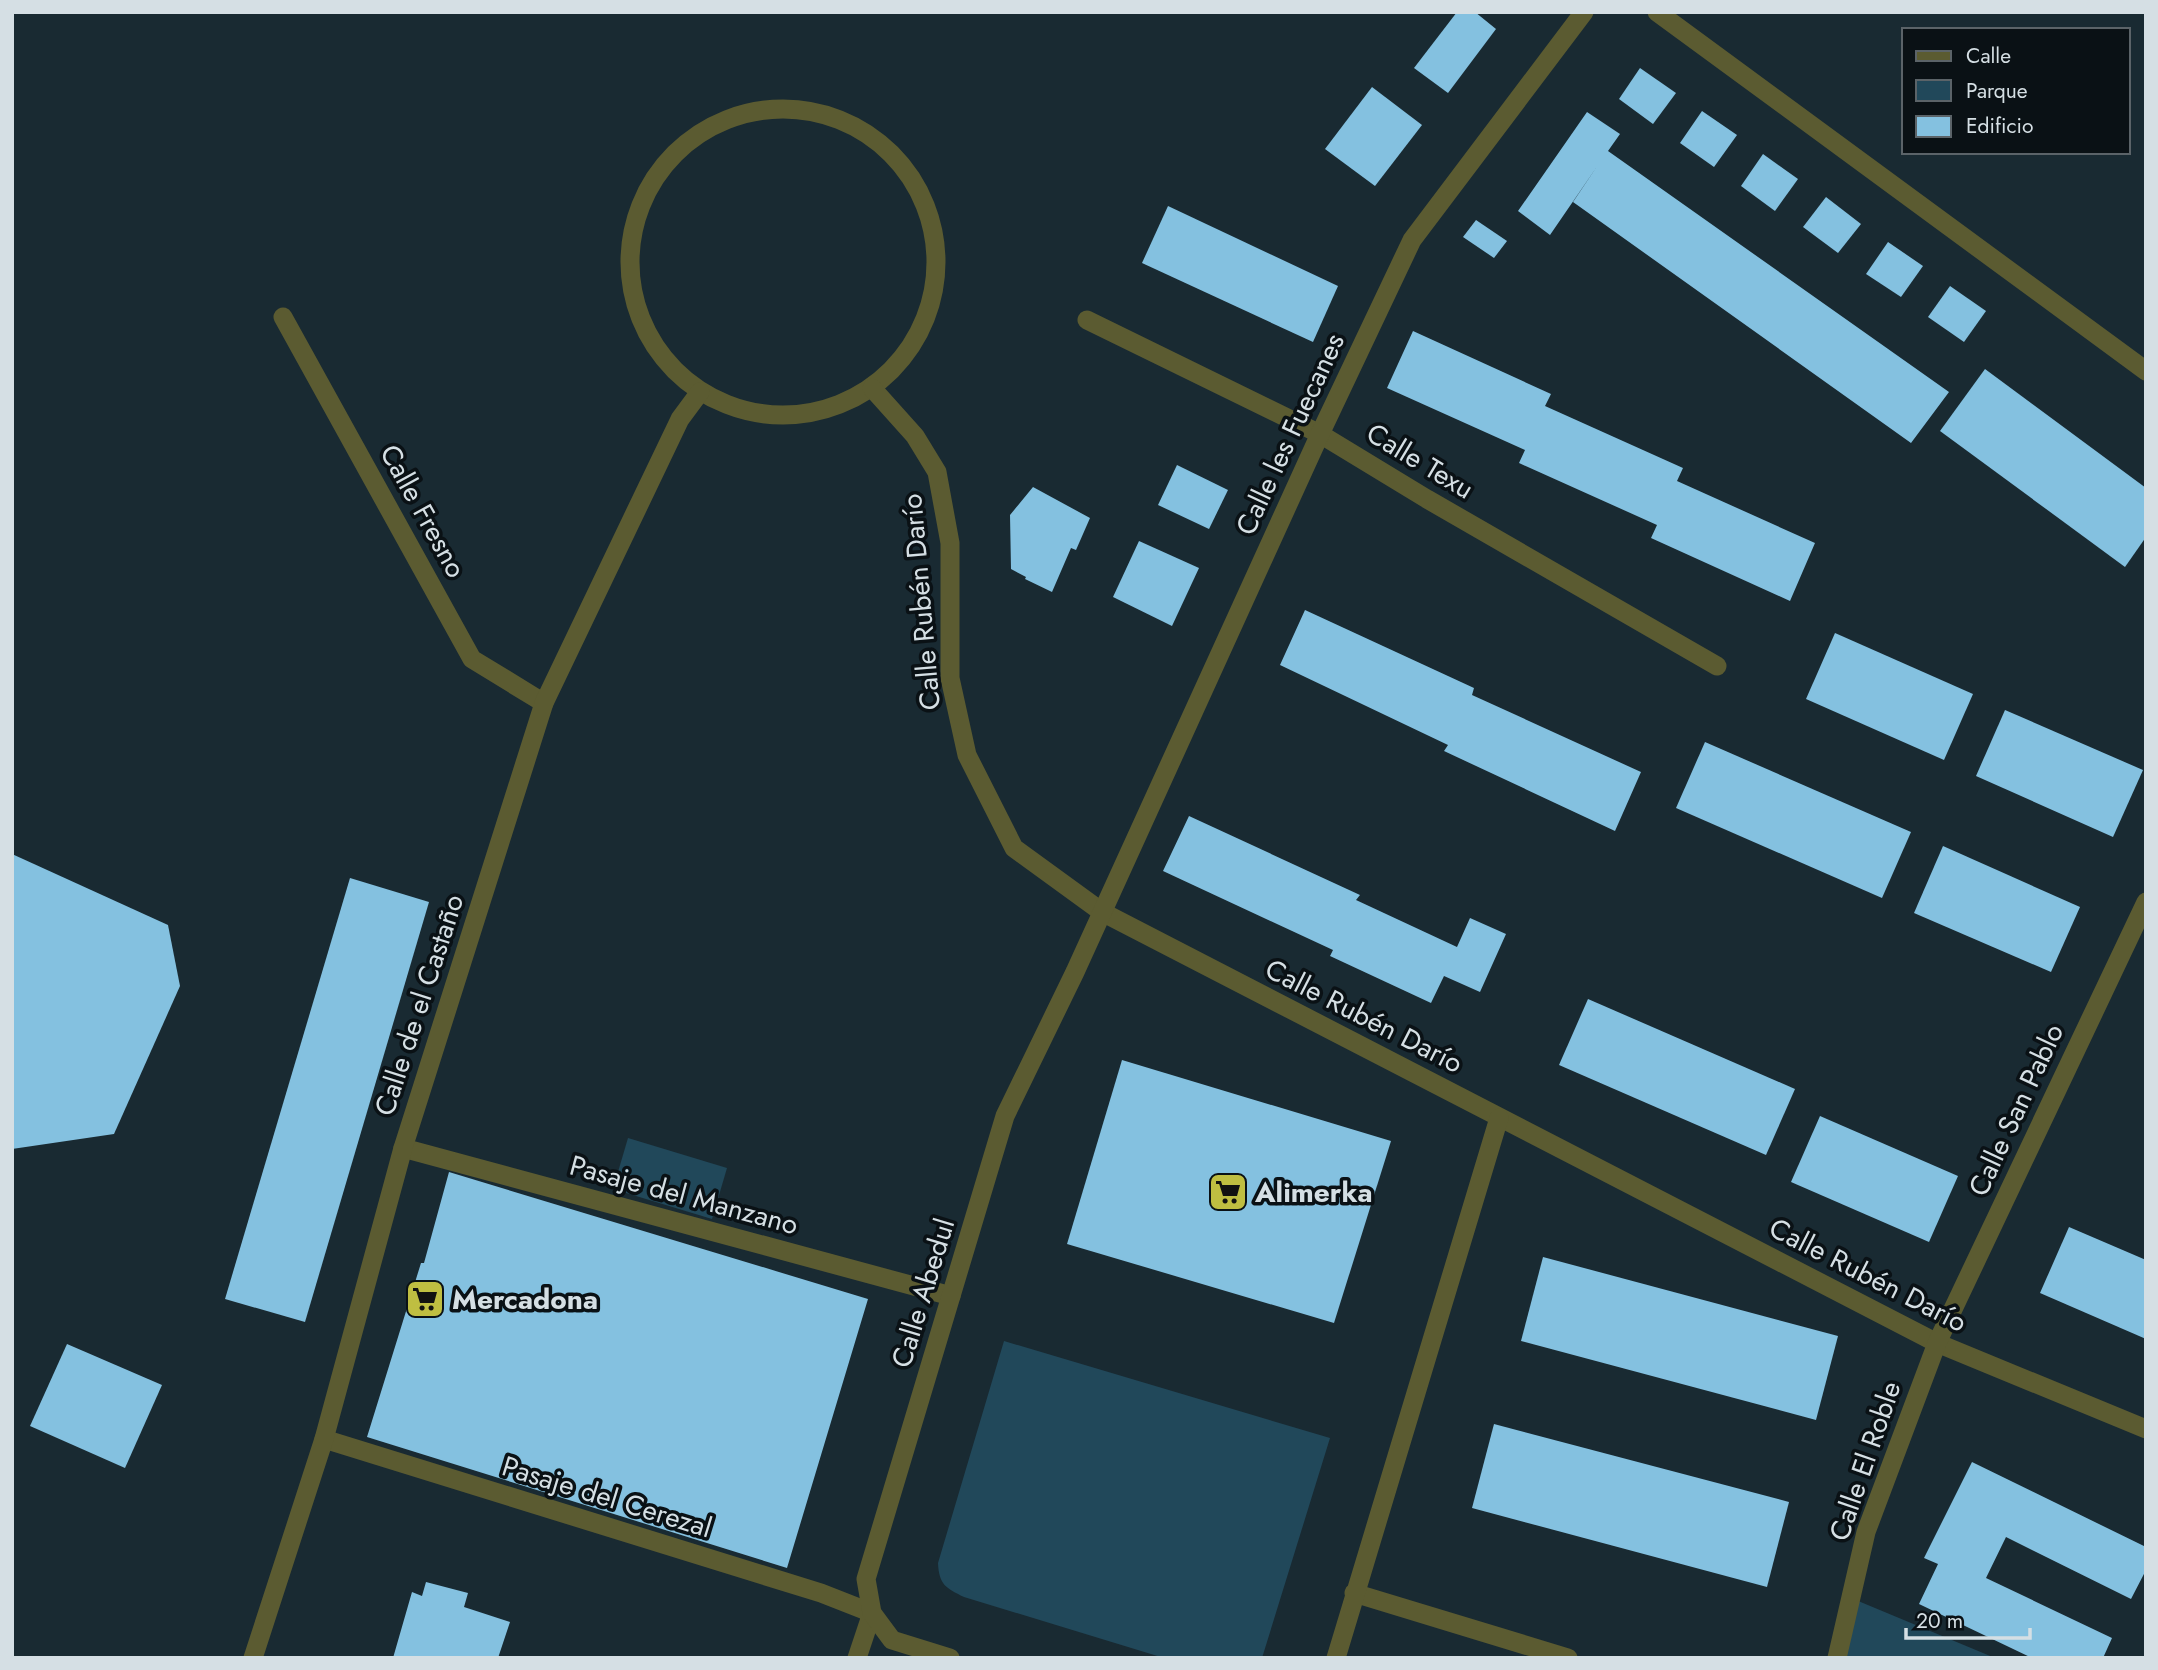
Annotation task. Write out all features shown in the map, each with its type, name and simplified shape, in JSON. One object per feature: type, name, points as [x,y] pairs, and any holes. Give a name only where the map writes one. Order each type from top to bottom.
[{"type":"street","name":"Calle les Fuecanes","points":[[1102,912],[1320,434],[1412,240],[1584,12]]},
{"type":"street","points":[[1657,12],[2146,371]]},
{"type":"street","points":[[805,110],[855,125],[897,157],[925,201],[937,252],[932,304],[909,351],[872,388],[832,409],[786,416],[741,411],[700,392],[661,357],[636,311],[628,259],[638,208],[664,163],[704,129],[753,111],[805,110]]},
{"type":"street","name":"Calle Fresno","points":[[283,317],[472,659],[544,703]]},
{"type":"street","name":"Calle Texu","points":[[1087,320],[1320,434],[1427,499],[1717,666]]},
{"type":"street","name":"Calle Rubén Darío","points":[[872,388],[915,436],[937,472],[950,543],[950,678],[967,755],[1014,848],[1102,912],[1937,1343],[2146,1429]]},
{"type":"street","name":"Calle de el Castaño","points":[[253,1658],[324,1439],[403,1148],[544,703],[680,419],[700,392]]},
{"type":"street","name":"Calle San Pablo","points":[[1937,1343],[2146,902]]},
{"type":"street","name":"Calle Abedul","points":[[950,1658],[892,1640],[872,1613],[866,1579],[1005,1116],[1102,912]]},
{"type":"street","points":[[1336,1658],[1499,1118]]},
{"type":"street","name":"Pasaje del Manzano","points":[[403,1148],[951,1296]]},
{"type":"street","name":"Calle El Roble","points":[[1837,1658],[1866,1532],[1937,1343]]},
{"type":"street","name":"Pasaje del Cerezal","points":[[324,1439],[821,1593],[872,1613]]},
{"type":"street","points":[[1354,1593],[1568,1658]]},
{"type":"street","points":[[857,1658],[872,1613]]},
{"type":"green space","points":[[628,1138],[727,1168],[712,1219],[613,1189]]},
{"type":"green space","points":[[1004,1341],[1330,1438],[1262,1658],[1164,1658],[964,1597],[945,1585],[938,1563]]},
{"type":"green space","points":[[1851,1598],[1995,1658],[1837,1658]]},
{"type":"building","points":[[1457,12],[1475,12],[1496,29],[1448,93],[1414,68]]},
{"type":"building","points":[[1640,68],[1676,93],[1653,124],[1619,99]]},
{"type":"building","points":[[1372,87],[1422,125],[1375,186],[1325,149]]},
{"type":"building","points":[[1702,111],[1737,135],[1714,167],[1680,143]]},
{"type":"building","points":[[1587,112],[1620,134],[1608,151],[1949,392],[1911,443],[1573,202],[1598,165],[1550,235],[1518,211]]},
{"type":"building","points":[[1763,154],[1798,179],[1775,211],[1741,186]]},
{"type":"building","points":[[1826,197],[1861,224],[1838,253],[1803,227]]},
{"type":"building","points":[[1168,206],[1338,286],[1313,342],[1142,263]]},
{"type":"building","points":[[1476,220],[1507,241],[1494,258],[1463,237]]},
{"type":"building","points":[[1888,242],[1923,266],[1901,297],[1866,274]]},
{"type":"building","points":[[1950,286],[1986,311],[1964,342],[1928,317]]},
{"type":"building","points":[[1413,331],[1551,394],[1545,406],[1683,468],[1677,481],[1815,543],[1790,601],[1651,538],[1657,525],[1519,463],[1525,450],[1387,388]]},
{"type":"building","points":[[1985,369],[2146,488],[2146,537],[2125,567],[1940,431]]},
{"type":"building","points":[[1177,465],[1228,490],[1209,529],[1158,505]]},
{"type":"building","points":[[1033,487],[1090,518],[1076,550],[1071,548],[1052,592],[1011,569],[1010,515]]},
{"type":"building","points":[[1139,541],[1199,568],[1172,626],[1113,597]]},
{"type":"building","points":[[1305,610],[1474,688],[1472,695],[1641,772],[1615,831],[1444,751],[1448,745],[1280,665]]},
{"type":"building","points":[[1835,633],[1973,694],[1944,760],[1806,699]]},
{"type":"building","points":[[2005,710],[2143,770],[2113,837],[1976,776]]},
{"type":"building","points":[[1705,742],[1911,832],[1882,898],[1676,808]]},
{"type":"building","points":[[1189,816],[1360,895],[1356,900],[1457,947],[1470,918],[1506,934],[1480,992],[1444,976],[1431,1003],[1330,956],[1333,950],[1163,871]]},
{"type":"building","points":[[1943,846],[2080,907],[2051,972],[1914,913]]},
{"type":"building","points":[[12,854],[168,925],[180,986],[114,1134],[12,1149]]},
{"type":"building","points":[[350,878],[429,902],[305,1322],[225,1299]]},
{"type":"building","points":[[1588,999],[1795,1089],[1766,1155],[1559,1065]]},
{"type":"building","name":"Alimerka","points":[[1122,1060],[1391,1141],[1334,1323],[1067,1244]]},
{"type":"building","points":[[1820,1116],[1958,1176],[1929,1242],[1791,1182]]},
{"type":"building","points":[[449,1172],[868,1299],[787,1568],[367,1437],[421,1263],[424,1263]]},
{"type":"building","points":[[2069,1227],[2146,1260],[2146,1339],[2040,1293]]},
{"type":"building","points":[[1543,1257],[1838,1336],[1816,1420],[1521,1341]]},
{"type":"building","points":[[67,1344],[162,1385],[125,1468],[30,1426]]},
{"type":"building","points":[[1494,1424],[1789,1502],[1767,1587],[1472,1508]]},
{"type":"building","points":[[1972,1462],[2146,1547],[2146,1570],[2131,1599],[2006,1537],[1986,1578],[2112,1638],[2103,1658],[2032,1658],[1919,1604],[1938,1564],[1924,1558]]},
{"type":"building","points":[[426,1582],[468,1593],[464,1607],[510,1622],[498,1658],[393,1658],[412,1592],[422,1596]]},
{"type":"place","name":"Alimerka","points":[[1228,1192]]},
{"type":"place","name":"Mercadona","points":[[425,1299]]}]
